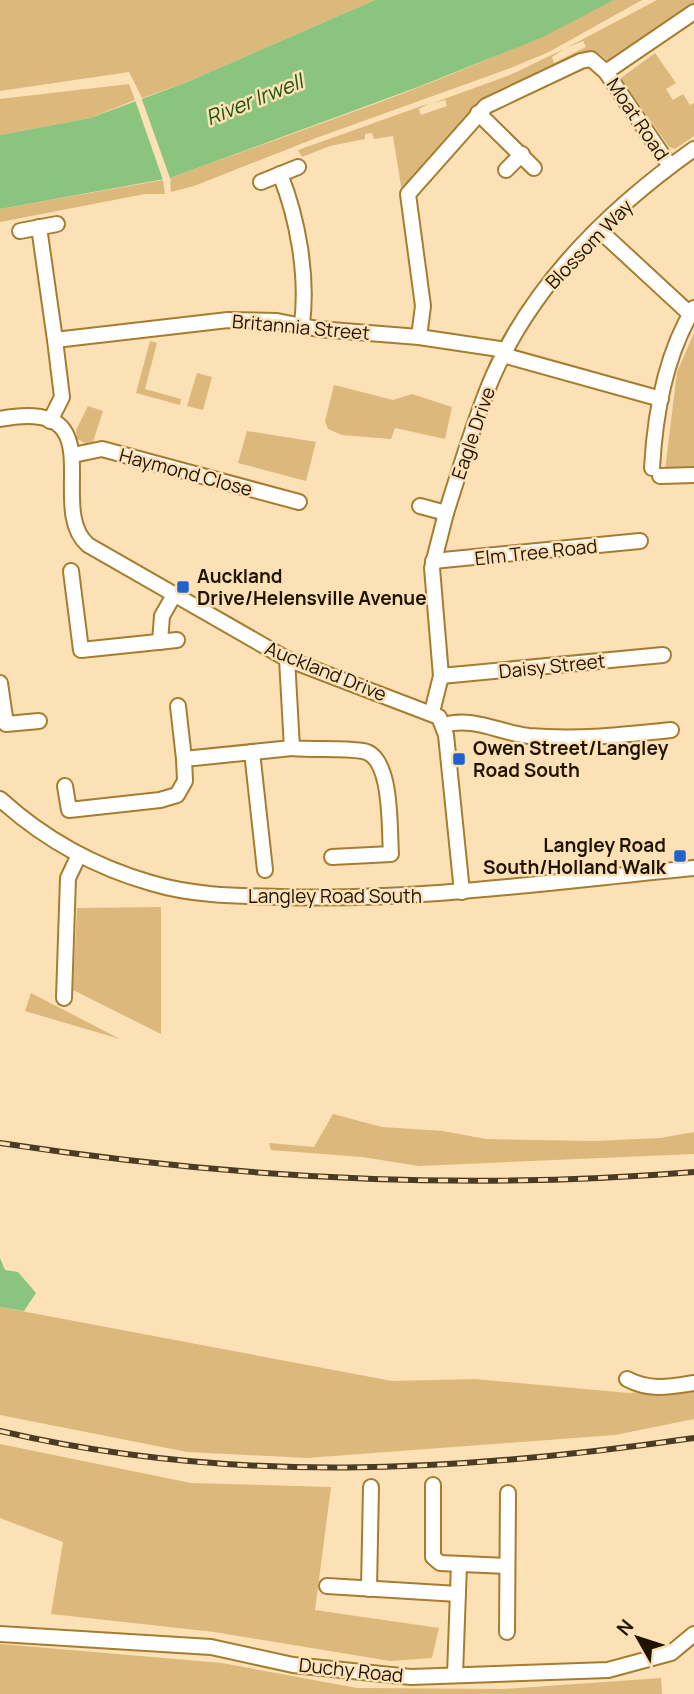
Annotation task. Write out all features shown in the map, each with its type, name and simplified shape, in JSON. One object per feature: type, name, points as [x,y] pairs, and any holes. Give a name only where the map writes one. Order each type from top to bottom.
[{"type":"street","points":[[419,337],[423,306],[408,194],[478,113],[497,99],[586,58],[597,63],[606,72],[694,12]]},
{"type":"street","name":"Moat Road","points":[[606,72],[670,166]]},
{"type":"street","points":[[478,113],[534,168]]},
{"type":"street","name":"Blossom Way","points":[[505,352],[546,287],[598,229],[670,166],[694,149]]},
{"type":"street","points":[[506,170],[522,154]]},
{"type":"street","points":[[261,182],[298,167]]},
{"type":"street","points":[[280,174],[293,209],[304,299],[303,324]]},
{"type":"street","points":[[20,231],[57,224]]},
{"type":"street","points":[[39,228],[62,397],[50,421]]},
{"type":"street","points":[[598,229],[692,311],[672,353],[654,431],[656,472],[694,475]]},
{"type":"street","name":"Britannia Street","points":[[55,340],[228,320],[303,324],[318,329],[419,337],[505,352],[661,399]]},
{"type":"street","name":"Eagle Drive","points":[[432,712],[440,676],[433,561],[481,409],[505,352]]},
{"type":"street","points":[[0,419],[27,415],[50,421],[63,433],[73,455]]},
{"type":"street","name":"Haymond Close","points":[[73,455],[102,449],[299,502]]},
{"type":"street","name":"Auckland Drive","points":[[73,455],[72,516],[78,535],[88,545],[287,659],[432,712]]},
{"type":"street","points":[[420,506],[446,513]]},
{"type":"street","name":"Elm Tree Road","points":[[433,561],[640,541]]},
{"type":"street","points":[[71,572],[81,650],[177,640]]},
{"type":"street","points":[[160,642],[162,617],[174,595]]},
{"type":"street","name":"Daisy Street","points":[[440,676],[663,655]]},
{"type":"street","points":[[287,659],[292,748]]},
{"type":"street","points":[[0,683],[6,724],[39,721]]},
{"type":"street","points":[[65,786],[69,810],[171,798],[177,795],[185,781],[178,706]]},
{"type":"street","points":[[432,712],[444,724],[462,892]]},
{"type":"street","points":[[444,724],[461,721],[527,736],[588,738],[671,730]]},
{"type":"street","points":[[184,759],[292,748],[365,751],[376,757],[384,772],[391,854],[332,857]]},
{"type":"street","points":[[252,752],[265,870]]},
{"type":"street","name":"Langley Road South","points":[[0,799],[40,831],[79,855],[152,884],[222,895],[370,899],[694,868]]},
{"type":"street","points":[[64,998],[68,878],[79,855]]},
{"type":"street","points":[[627,1379],[642,1387],[659,1388],[694,1383]]},
{"type":"street","points":[[433,1485],[433,1557],[440,1563],[507,1566]]},
{"type":"street","points":[[369,1589],[371,1487]]},
{"type":"street","points":[[507,1632],[508,1493]]},
{"type":"street","points":[[454,1675],[459,1564]]},
{"type":"street","points":[[327,1586],[458,1594]]},
{"type":"street","name":"Duchy Road","points":[[0,1634],[211,1647],[293,1665],[411,1677],[608,1670],[671,1653],[694,1634]]},
{"type":"shaded area","points":[[0,0],[375,0],[185,83],[142,98],[129,72],[0,91]]},
{"type":"shaded area","points":[[614,0],[642,0],[549,52],[508,69],[316,138],[194,186],[171,192],[170,178],[451,74],[561,27]]},
{"type":"shaded area","points":[[657,0],[694,0],[694,6],[610,63],[600,54],[584,52],[495,94],[469,114],[402,192],[393,136],[374,139],[372,133],[365,134],[365,139],[330,146],[302,157],[298,150],[430,103],[419,109],[421,115],[447,106],[445,100],[433,103],[510,75],[564,49],[552,57],[554,63],[586,47],[583,41],[566,48]]},
{"type":"shaded area","points":[[655,53],[676,83],[666,89],[673,100],[683,94],[690,105],[694,103],[694,136],[675,149],[669,147],[621,78]]},
{"type":"shaded area","points":[[129,84],[135,100],[90,118],[0,135],[0,99]]},
{"type":"shaded area","points":[[163,180],[165,194],[145,194],[0,222],[0,209]]},
{"type":"shaded area","points":[[694,333],[694,466],[665,470],[677,372]]},
{"type":"shaded area","points":[[150,341],[157,343],[145,389],[181,399],[180,405],[136,393]]},
{"type":"shaded area","points":[[197,373],[212,377],[203,410],[187,406]]},
{"type":"shaded area","points":[[334,385],[393,400],[412,394],[452,407],[445,439],[395,428],[391,439],[342,435],[328,429],[325,421]]},
{"type":"shaded area","points":[[88,406],[103,411],[93,442],[85,443],[77,439],[76,430]]},
{"type":"shaded area","points":[[247,431],[316,442],[306,481],[238,463]]},
{"type":"shaded area","points":[[161,907],[161,1034],[73,990],[77,908]]},
{"type":"shaded area","points":[[31,993],[120,1039],[25,1011]]},
{"type":"shaded area","points":[[333,1114],[382,1127],[443,1131],[486,1139],[594,1141],[660,1138],[694,1132],[694,1154],[419,1166],[362,1157],[271,1150],[269,1143],[314,1147]]},
{"type":"shaded area","points":[[0,1307],[392,1381],[475,1379],[629,1393],[694,1388],[694,1419],[615,1435],[307,1458],[187,1452],[0,1415]]},
{"type":"shaded area","points":[[0,1444],[191,1483],[331,1487],[315,1610],[439,1628],[432,1658],[390,1661],[214,1632],[51,1614],[63,1542],[0,1518]]},
{"type":"shaded area","points":[[0,1644],[222,1663],[357,1688],[504,1689],[661,1678],[662,1694],[0,1694]]},
{"type":"water","name":"River Irwell","points":[[375,0],[614,0],[543,37],[418,87],[170,178],[0,209],[0,135],[90,118],[185,83]]},
{"type":"water","points":[[0,1258],[5,1270],[18,1272],[36,1293],[24,1311],[0,1307]]},
{"type":"pier","points":[[140,94],[171,181],[164,183],[134,97]]},
{"type":"railway","points":[[0,1143],[173,1165],[346,1178],[520,1180],[694,1172]]},
{"type":"railway","points":[[0,1431],[87,1448],[173,1460],[346,1468],[520,1459],[694,1438]]},
{"type":"place","name":"Auckland Drive/Helensville Avenue","points":[[183,587]]},
{"type":"place","name":"Owen Street/Langley Road South","points":[[459,759]]},
{"type":"place","name":"Langley Road South/Holland Walk","points":[[680,856]]}]
